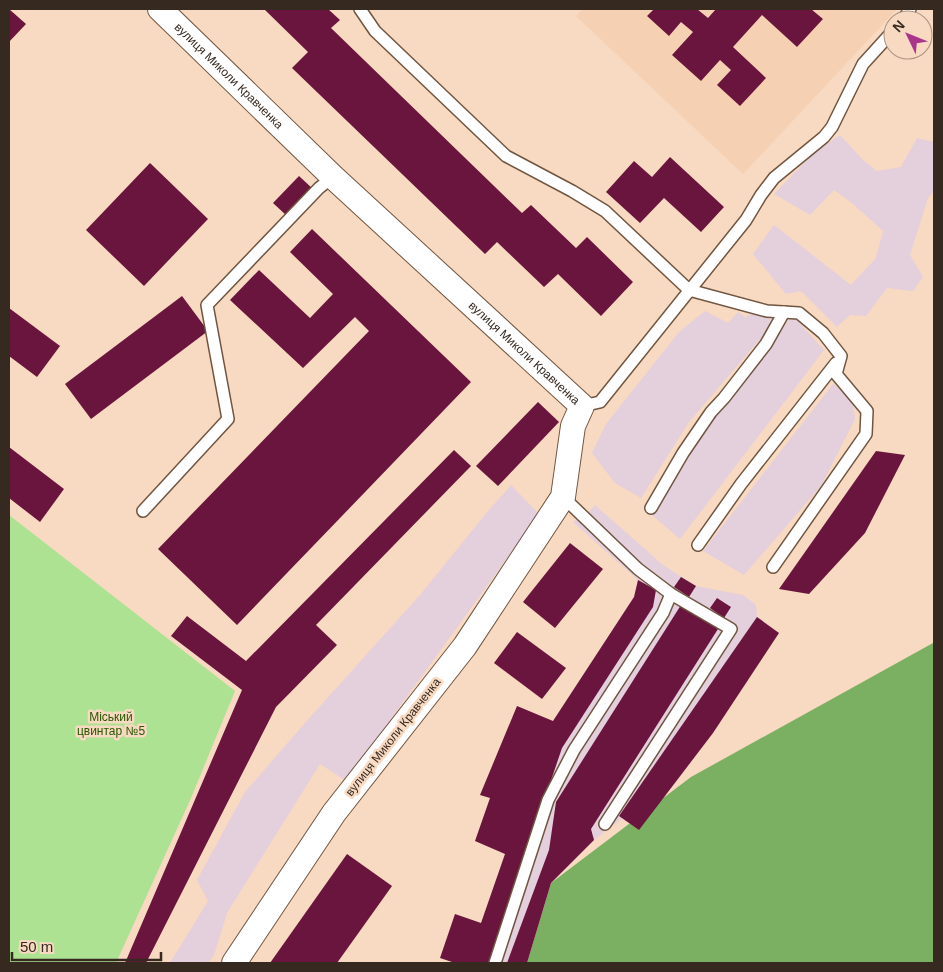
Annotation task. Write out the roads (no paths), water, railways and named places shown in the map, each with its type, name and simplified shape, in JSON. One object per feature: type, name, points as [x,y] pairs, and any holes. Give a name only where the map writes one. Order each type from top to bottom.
[{"type":"street","name":"вулиця Миколи Кравченка","points":[[160,9],[333,177],[582,406],[573,426],[563,497],[464,646],[334,813],[234,963]]},
{"type":"lane","points":[[360,9],[375,31],[506,156],[572,190],[605,211],[689,290],[767,311],[799,313],[823,333],[841,356]]},
{"type":"lane","points":[[582,406],[600,402],[746,220],[774,178],[824,137],[832,127],[863,64],[883,42]]},
{"type":"lane","points":[[143,511],[228,419],[207,305],[319,188],[333,177]]},
{"type":"lane","points":[[651,508],[683,453],[710,412],[724,398],[766,344],[784,312]]},
{"type":"lane","points":[[698,545],[741,484],[841,356]]},
{"type":"lane","points":[[773,567],[866,434],[867,411],[836,374],[841,356]]},
{"type":"lane","points":[[563,497],[638,569],[671,594],[731,629],[605,824]]},
{"type":"lane","points":[[495,963],[548,800],[574,750],[663,613],[671,594]]},
{"type":"park label","name":"Міський цвинтар №5","points":[[111,724]]}]
